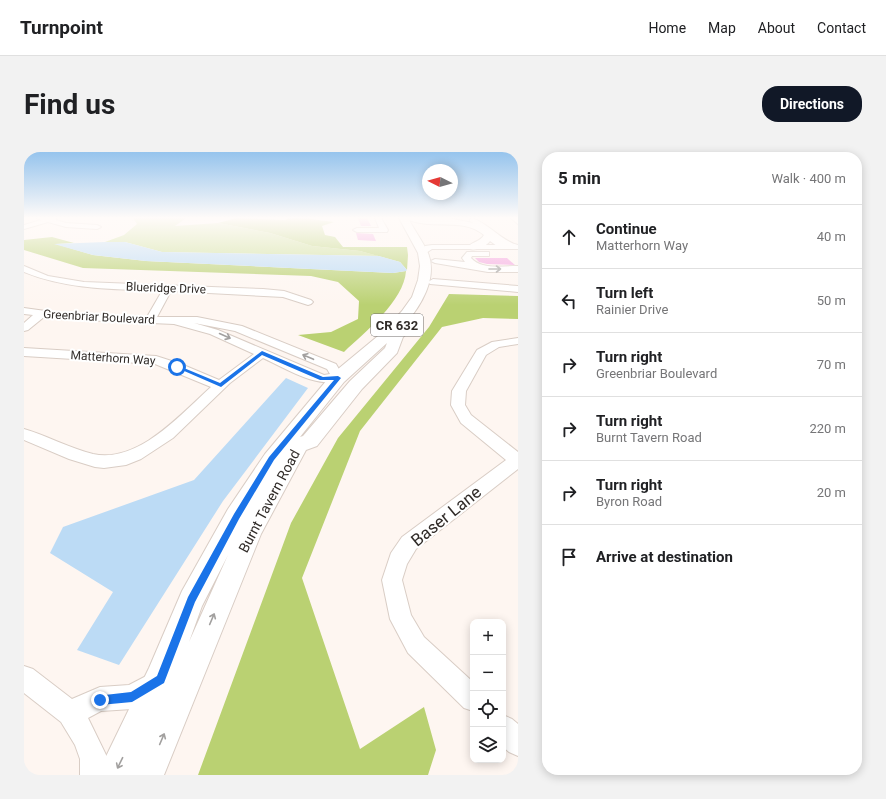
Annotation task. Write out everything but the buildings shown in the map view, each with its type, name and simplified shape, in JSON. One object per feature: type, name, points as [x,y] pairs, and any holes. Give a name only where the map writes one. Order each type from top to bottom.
[{"type":"main road","name":"Burnt Tavern Road","points":[[422,247],[431,261]]},
{"type":"main road","name":"Burnt Tavern Road","points":[[147,775],[250,529],[287,468],[299,444],[310,441],[356,385],[392,350],[397,336],[409,324],[425,302],[431,261],[428,247]]},
{"type":"main road","points":[[504,247],[510,253]]},
{"type":"main road","name":"Burnt Tavern Road","points":[[114,775],[160,679],[191,600],[236,516],[272,459],[338,378],[389,334],[407,314],[418,297],[424,280],[425,266],[431,261]]},
{"type":"main road","points":[[299,444],[301,436],[340,388],[338,378],[357,373],[397,336]]},
{"type":"street","points":[[431,261],[473,247]]},
{"type":"street","points":[[473,247],[510,253]]},
{"type":"street","points":[[473,266],[466,258],[470,254],[510,253],[518,247]]},
{"type":"street","points":[[431,261],[488,269],[518,269]]},
{"type":"street","points":[[431,261],[518,289]]},
{"type":"street","name":"Blueridge Drive","points":[[24,269],[46,278],[77,284],[276,293],[308,302]]},
{"type":"street","points":[[150,320],[168,288]]},
{"type":"street","name":"Greenbriar Boulevard","points":[[24,311],[41,314],[150,320],[197,320],[238,328],[332,367],[338,378],[322,379],[214,332],[174,321]]},
{"type":"street","points":[[24,328],[41,314]]},
{"type":"street","name":"Baser Lane","points":[[470,696],[416,645],[401,619],[392,580],[398,560],[409,543],[518,460],[466,419],[458,405],[458,391],[481,353],[496,344],[518,341]]},
{"type":"street","name":"Matterhorn Way","points":[[24,352],[156,360],[177,367],[221,386]]},
{"type":"street","points":[[24,434],[93,461],[106,462],[122,460],[142,453],[163,439],[221,386],[262,353]]},
{"type":"street","points":[[70,712],[100,700],[132,697],[160,679]]},
{"type":"street","points":[[33,686],[70,712],[84,736],[94,759],[94,775]]},
{"type":"street","points":[[506,731],[518,742]]},
{"type":"green space","points":[[24,247],[66,247],[93,255],[146,261],[393,273],[406,271],[404,282],[391,305],[344,352],[298,335],[331,332],[358,319],[359,301],[338,282],[311,276],[83,268],[24,250]]},
{"type":"green space","points":[[144,247],[322,247],[360,251],[379,256],[162,252]]},
{"type":"green space","points":[[322,247],[407,247],[407,270],[400,262],[360,251]]},
{"type":"green space","points":[[449,294],[518,296],[518,319],[483,318],[442,327],[360,431],[302,578],[360,749],[424,707],[436,750],[428,775],[198,775],[291,523],[338,438],[429,327]]},
{"type":"water","points":[[65,247],[144,247],[162,252],[379,256],[400,262],[407,270],[393,273],[146,261],[93,255]]},
{"type":"water","points":[[286,378],[308,388],[223,501],[119,665],[77,650],[113,592],[50,553],[63,527],[194,480]]},
{"type":"route","points":[[100,700],[132,697],[160,679],[191,600],[236,516],[272,459],[306,415],[338,378],[322,379],[262,353],[236,372],[221,386],[177,367]]}]
